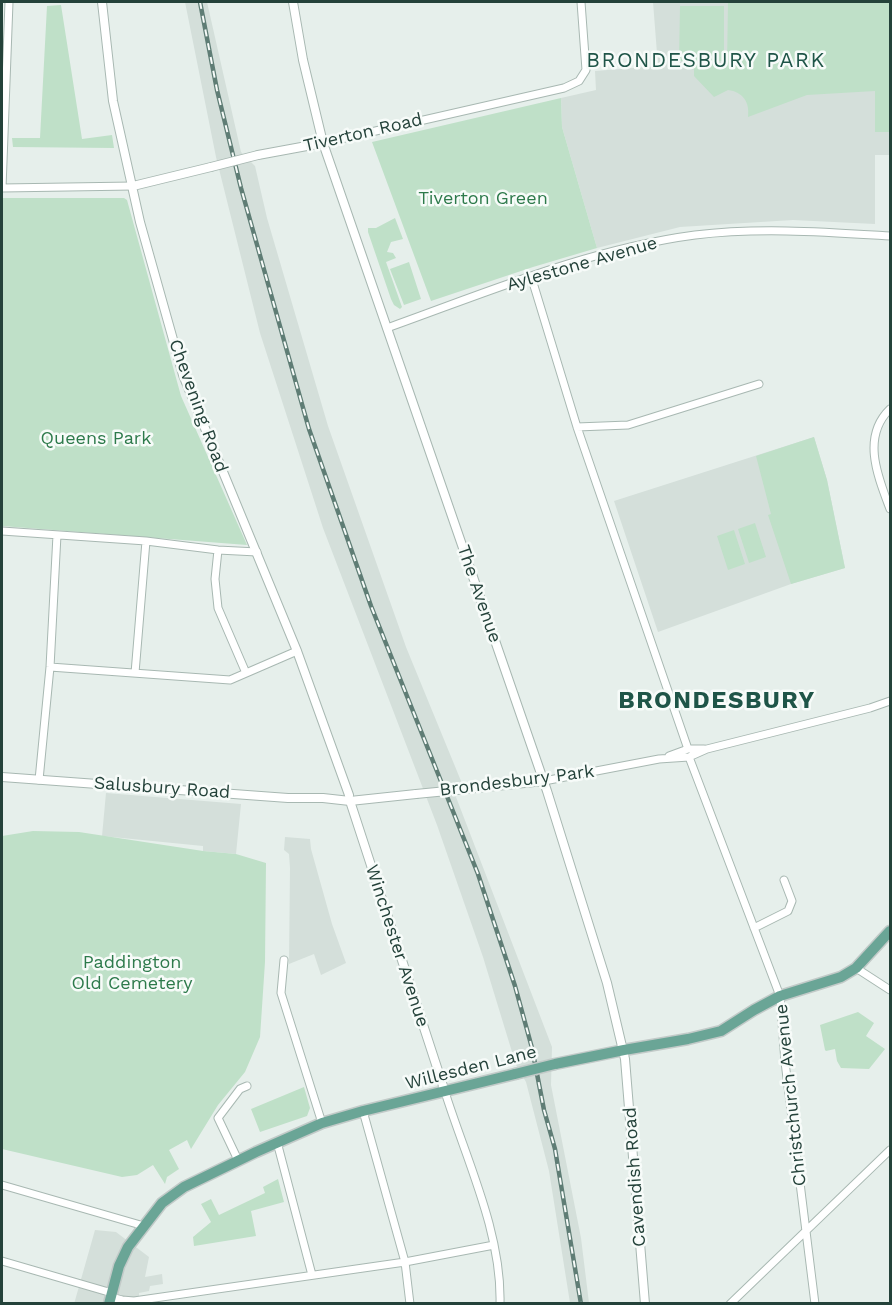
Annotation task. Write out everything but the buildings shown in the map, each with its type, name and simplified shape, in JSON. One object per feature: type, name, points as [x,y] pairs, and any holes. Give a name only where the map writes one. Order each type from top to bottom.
[{"type":"main road","name":"Willesden Lane","points":[[111,1298],[119,1266],[128,1247],[162,1203],[177,1192],[238,1160],[322,1123],[363,1111],[555,1064],[688,1040],[721,1031],[780,996],[841,977],[856,969],[891,931]]},
{"type":"street","points":[[9,2],[2,188],[133,186]]},
{"type":"street","name":"Chevening Road","points":[[102,2],[113,101],[140,222],[183,375],[297,651],[350,798]]},
{"type":"street","name":"The Avenue","points":[[293,2],[303,60],[323,143],[544,781],[605,977],[624,1050]]},
{"type":"street","name":"Tiverton Road","points":[[133,186],[258,155],[323,143],[564,88],[579,81],[586,70],[581,2]]},
{"type":"street","name":"Aylestone Avenue","points":[[387,328],[531,276],[638,244],[697,235],[768,231],[891,236]]},
{"type":"street","points":[[531,276],[577,428],[687,749]]},
{"type":"street","points":[[577,428],[628,424],[759,384]]},
{"type":"street","points":[[891,409],[878,425],[873,439],[880,482],[891,509]]},
{"type":"street","points":[[2,531],[146,541],[218,550],[257,552]]},
{"type":"street","points":[[39,780],[50,667],[57,535]]},
{"type":"street","points":[[135,673],[146,541]]},
{"type":"street","points":[[218,550],[215,579],[218,608],[246,673]]},
{"type":"street","points":[[50,667],[230,680],[297,651]]},
{"type":"street","name":"Brondesbury Park","points":[[350,798],[476,789],[544,781],[659,759],[689,757],[707,749],[891,701]]},
{"type":"street","name":"Brondesbury Park","points":[[659,759],[687,749],[707,749]]},
{"type":"street","name":"Christchurch Avenue","points":[[689,757],[780,996],[785,1062],[815,1304]]},
{"type":"street","name":"Salusbury Road","points":[[2,777],[288,798],[323,798],[331,795],[350,798]]},
{"type":"street","name":"Winchester Avenue","points":[[350,798],[445,1092]]},
{"type":"street","points":[[754,928],[788,911],[792,901],[784,880]]},
{"type":"street","points":[[284,960],[281,993],[322,1123]]},
{"type":"street","points":[[856,969],[891,990]]},
{"type":"street","name":"Cavendish Road","points":[[624,1050],[645,1304]]},
{"type":"street","points":[[238,1160],[218,1118],[240,1089],[246,1086]]},
{"type":"street","points":[[445,1092],[494,1245],[499,1273],[500,1304]]},
{"type":"street","points":[[363,1111],[405,1262],[410,1304]]},
{"type":"street","points":[[277,1142],[312,1275]]},
{"type":"street","points":[[730,1304],[891,1150]]},
{"type":"street","points":[[2,1185],[144,1226]]},
{"type":"street","points":[[2,1261],[111,1298],[134,1301],[405,1262],[494,1245]]},
{"type":"shaded area","points":[[185,2],[207,2],[241,152],[255,166],[267,218],[328,426],[406,647],[461,781],[456,797],[552,1047],[551,1085],[581,1238],[589,1303],[570,1303],[549,1171],[526,1082],[516,1065],[483,957],[437,825],[323,528],[260,333],[216,157]]},
{"type":"shaded area","points":[[653,2],[890,2],[890,155],[875,155],[875,224],[793,220],[680,227],[597,248],[562,127],[561,98],[596,90],[595,71],[658,66]]},
{"type":"shaded area","points":[[814,437],[827,480],[845,568],[791,584],[658,632],[614,501]]},
{"type":"shaded area","points":[[106,793],[241,804],[236,854],[203,851],[203,846],[102,836]]},
{"type":"shaded area","points":[[285,837],[310,839],[332,924],[346,963],[321,975],[314,954],[289,964],[290,868],[289,854],[284,850]]},
{"type":"shaded area","points":[[95,1230],[116,1232],[149,1257],[145,1277],[162,1274],[163,1284],[150,1286],[149,1291],[139,1293],[139,1303],[74,1304]]},
{"type":"green space","points":[[728,2],[890,2],[890,132],[875,132],[875,91],[807,95],[748,117],[747,102],[738,93],[728,90],[714,97],[694,76],[694,64],[727,64]]},
{"type":"green space","points":[[61,5],[82,139],[112,135],[114,148],[13,147],[12,138],[40,138],[47,6]]},
{"type":"green space","points":[[680,6],[724,6],[724,61],[679,61]]},
{"type":"green space","name":"Tiverton Green","points":[[561,98],[562,127],[597,248],[431,301],[372,142]]},
{"type":"green space","name":"Queens Park","points":[[2,198],[124,198],[127,200],[181,396],[247,545],[2,526]]},
{"type":"green space","points":[[395,218],[403,239],[391,242],[387,252],[393,253],[396,258],[386,262],[402,307],[400,309],[391,299],[368,232],[368,228],[376,228]]},
{"type":"green space","points":[[409,262],[421,299],[404,305],[390,269]]},
{"type":"green space","points":[[814,437],[827,480],[845,568],[791,584],[768,515],[771,514],[756,456]]},
{"type":"green space","points":[[755,523],[766,557],[749,563],[738,529]]},
{"type":"green space","points":[[734,530],[745,564],[728,570],[717,536]]},
{"type":"green space","name":"Paddington Old Cemetery","points":[[33,831],[79,832],[236,854],[266,863],[265,962],[260,1037],[245,1072],[218,1105],[191,1149],[187,1140],[169,1150],[179,1169],[167,1177],[165,1184],[153,1165],[137,1175],[122,1177],[2,1149],[2,836]]},
{"type":"green space","points":[[858,1012],[874,1023],[866,1036],[885,1049],[869,1069],[841,1068],[835,1049],[825,1050],[820,1025]]},
{"type":"green space","points":[[304,1087],[310,1108],[307,1116],[260,1132],[251,1109]]},
{"type":"green space","points":[[278,1179],[284,1202],[251,1211],[256,1236],[194,1246],[193,1237],[211,1222],[201,1204],[211,1199],[219,1215],[265,1193],[263,1187]]},
{"type":"railway","points":[[200,2],[217,90],[241,188],[309,429],[371,606],[478,874],[515,986],[555,1149],[581,1304]]},
{"type":"district","name":"BRONDESBURY PARK","points":[[706,61]]},
{"type":"district","name":"BRONDESBURY","points":[[717,701]]}]
